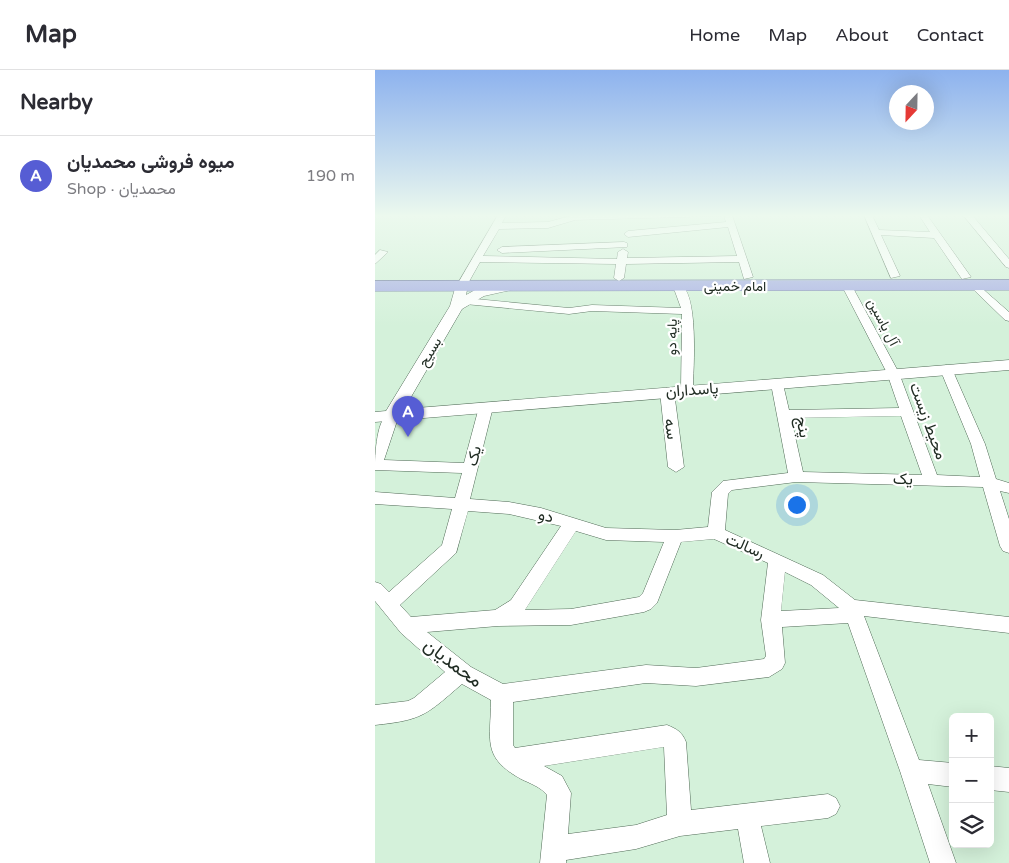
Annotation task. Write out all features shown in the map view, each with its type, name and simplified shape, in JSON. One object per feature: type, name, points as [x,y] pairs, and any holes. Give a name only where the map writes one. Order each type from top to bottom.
[{"type":"highway","name":"امام خمینی","points":[[463,292],[619,278],[895,276],[1009,285]]},
{"type":"highway","points":[[375,277],[463,292]]},
{"type":"highway","name":"امام خمینی","points":[[463,292],[510,286],[847,286],[971,281],[1009,277]]},
{"type":"highway","points":[[375,286],[463,292]]},
{"type":"street","points":[[375,261],[383,252]]},
{"type":"street","points":[[482,252],[463,292],[569,311],[592,308],[688,311]]},
{"type":"street","points":[[480,255],[523,252]]},
{"type":"street","points":[[619,278],[624,252]]},
{"type":"street","points":[[740,252],[747,277]]},
{"type":"street","points":[[884,252],[895,276]]},
{"type":"street","points":[[950,252],[971,281],[1009,318]]},
{"type":"street","points":[[998,252],[1009,265]]},
{"type":"street","points":[[480,255],[586,262],[623,260],[743,260]]},
{"type":"street","name":"پایه دو","points":[[679,286],[688,311],[687,390]]},
{"type":"street","name":"آل یاسین","points":[[847,286],[893,373]]},
{"type":"street","name":"بسیح","points":[[384,416],[463,292]]},
{"type":"street","name":"پاسداران","points":[[384,416],[1009,365]]},
{"type":"street","points":[[946,369],[978,444],[1009,546]]},
{"type":"street","name":"محیط زیست","points":[[893,373],[931,480]]},
{"type":"street","name":"پنج","points":[[777,384],[796,477]]},
{"type":"street","name":"سه","points":[[667,392],[676,467]]},
{"type":"street","name":"یک","points":[[382,596],[450,548],[460,504],[472,468],[486,407]]},
{"type":"street","points":[[783,414],[907,412]]},
{"type":"street","points":[[384,416],[375,465],[472,468]]},
{"type":"street","name":"یک","points":[[796,477],[988,482],[1009,488]]},
{"type":"street","name":"رسالت","points":[[796,477],[728,485],[723,488],[720,492],[716,533],[817,580],[852,611]]},
{"type":"street","name":"دو","points":[[375,498],[509,508],[571,523],[606,534],[675,536],[716,533]]},
{"type":"street","points":[[498,618],[518,605],[571,523]]},
{"type":"street","points":[[407,626],[498,618],[571,616],[644,604],[650,598],[675,536]]},
{"type":"street","points":[[502,694],[646,674],[697,677],[769,668],[775,663],[776,656],[771,620],[777,560]]},
{"type":"street","name":"محمدیان","points":[[382,596],[407,626],[460,672],[478,685],[502,694],[502,748],[510,760]]},
{"type":"street","points":[[771,620],[852,611],[1009,625]]},
{"type":"street","points":[[852,611],[912,771],[943,863]]},
{"type":"street","points":[[375,714],[409,711],[422,705],[460,672]]},
{"type":"street","points":[[510,760],[667,736],[675,742],[680,824]]},
{"type":"street","points":[[510,760],[517,766],[554,784],[559,793],[553,856],[680,824],[828,806]]},
{"type":"street","points":[[912,771],[949,775]]},
{"type":"street","points":[[994,778],[1009,780]]},
{"type":"street","points":[[747,816],[757,863]]},
{"type":"place","name":"میوه فروشی محمدیان","points":[[408,437]]}]
